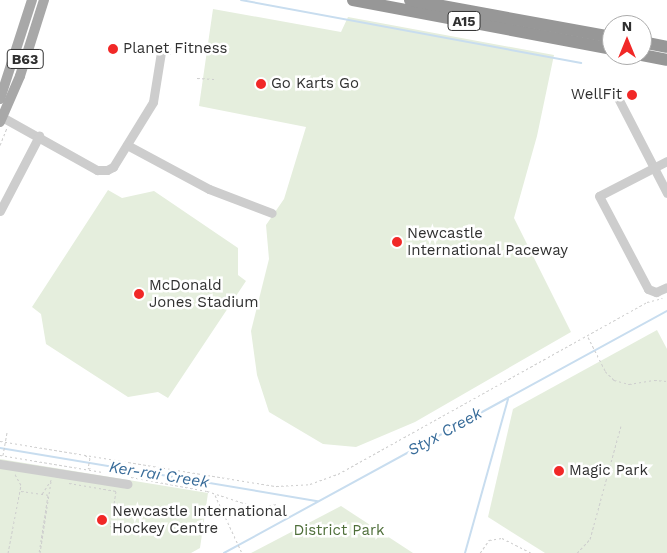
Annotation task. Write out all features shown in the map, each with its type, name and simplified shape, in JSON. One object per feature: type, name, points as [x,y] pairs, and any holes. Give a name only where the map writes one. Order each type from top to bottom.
[{"type":"highway","name":"A15","points":[[357,0],[602,47]]},
{"type":"highway","name":"A15","points":[[410,0],[602,35]]},
{"type":"highway","points":[[652,44],[667,47]]},
{"type":"highway","points":[[652,57],[667,60]]},
{"type":"main road","name":"B63","points":[[0,99],[32,0]]},
{"type":"main road","name":"B63","points":[[1,120],[20,76],[44,0]]},
{"type":"street","points":[[1,120],[39,136],[97,170],[113,167],[153,102],[165,53]]},
{"type":"street","points":[[618,98],[667,193]]},
{"type":"street","points":[[0,211],[39,136]]},
{"type":"street","points":[[127,145],[209,189],[272,213]]},
{"type":"street","points":[[667,161],[599,196],[651,291],[667,287]]},
{"type":"street","points":[[0,464],[126,480]]},
{"type":"path","points":[[165,53],[171,45]]},
{"type":"path","points":[[198,78],[214,80]]},
{"type":"path","points":[[0,441],[276,486],[310,484],[338,474],[647,302],[667,296]]},
{"type":"path","points":[[587,336],[611,378],[623,384],[667,381]]},
{"type":"path","points":[[577,553],[590,539],[621,426]]},
{"type":"path","points":[[3,454],[7,432]]},
{"type":"path","points":[[0,455],[106,472]]},
{"type":"path","points":[[85,455],[90,458],[88,468],[96,471]]},
{"type":"path","points":[[8,473],[15,474],[20,491],[8,553]]},
{"type":"path","points":[[40,553],[52,480],[42,494]]},
{"type":"path","points":[[126,480],[215,494],[262,508],[277,504]]},
{"type":"path","points":[[61,482],[116,491],[110,527]]},
{"type":"path","points":[[20,491],[48,495],[40,553]]},
{"type":"path","points":[[215,494],[242,553]]},
{"type":"path","points":[[480,553],[489,540],[502,538],[530,553]]},
{"type":"green space","name":"Newcastle International Paceway","points":[[213,9],[341,32],[348,17],[554,55],[537,136],[514,218],[571,332],[415,422],[356,447],[323,444],[269,412],[257,375],[251,331],[269,259],[266,225],[284,199],[306,127],[199,106]]},
{"type":"green space","name":"McDonald Jones Stadium","points":[[108,190],[122,198],[154,191],[238,248],[238,275],[246,281],[168,398],[158,392],[128,397],[46,344],[41,314],[32,307]]},
{"type":"green space","points":[[657,330],[667,349],[667,553],[545,553],[488,517],[513,409]]},
{"type":"green space","name":"Newcastle International Hockey Centre","points":[[0,459],[208,493],[200,548],[191,553],[0,553]]},
{"type":"green space","name":"District Park","points":[[341,506],[413,553],[251,553]]},
{"type":"waterway","points":[[241,0],[581,63]]},
{"type":"waterway","name":"Styx Creek","points":[[224,553],[667,311]]},
{"type":"waterway","points":[[465,553],[508,399]]},
{"type":"waterway","name":"Ker-rai Creek","points":[[0,448],[318,501]]},
{"type":"place","name":"Planet Fitness","points":[[113,49]]},
{"type":"place","name":"Go Karts Go","points":[[261,84]]},
{"type":"place","name":"WellFit","points":[[632,95]]},
{"type":"place","name":"Newcastle International Paceway","points":[[397,242]]},
{"type":"place","name":"McDonald Jones Stadium","points":[[139,294]]},
{"type":"place","name":"Magic Park","points":[[559,471]]},
{"type":"place","name":"Newcastle International Hockey Centre","points":[[102,520]]}]
